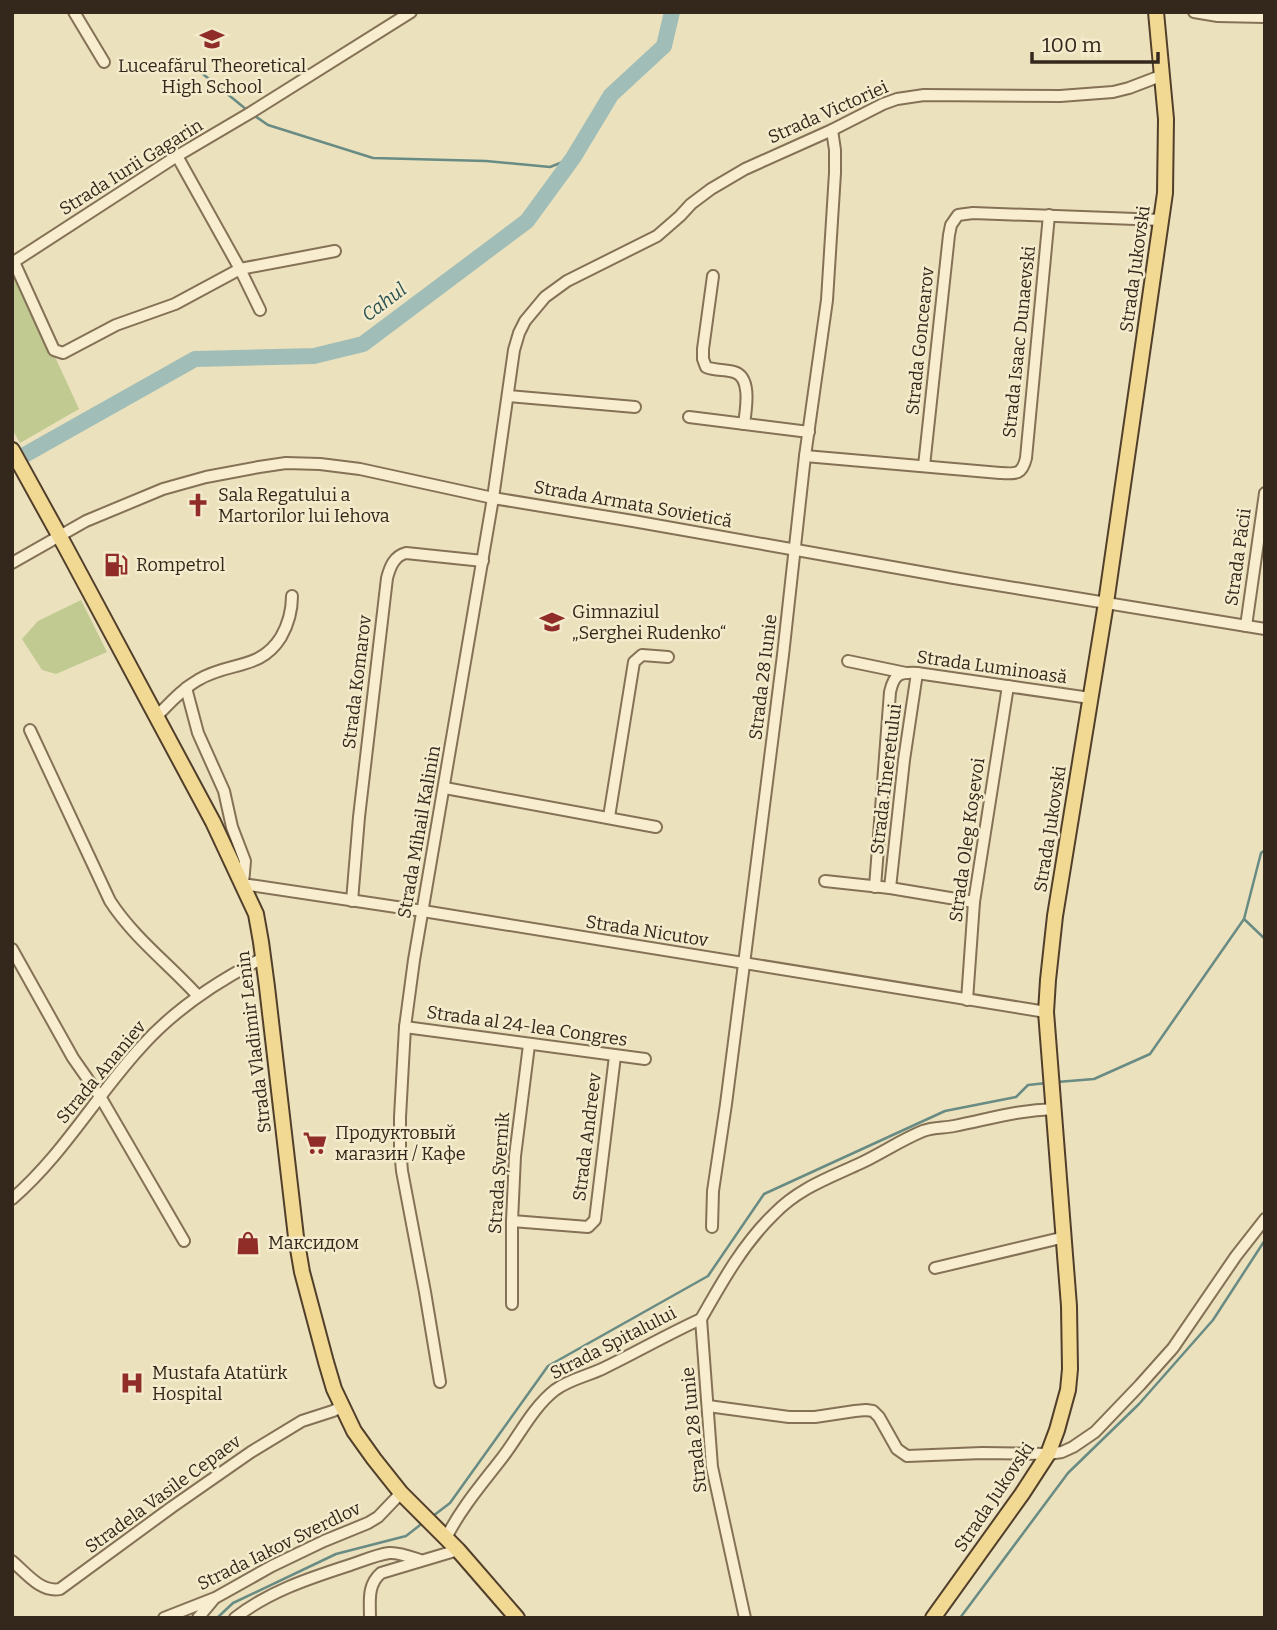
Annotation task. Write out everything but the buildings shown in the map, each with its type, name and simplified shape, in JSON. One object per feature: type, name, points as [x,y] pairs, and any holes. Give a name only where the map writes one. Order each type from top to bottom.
[{"type":"main road","name":"Strada Jukovski","points":[[933,1618],[1048,1454],[1068,1390],[1069,1306],[1046,1012],[1048,980],[1055,916],[1106,603],[1166,194],[1167,119],[1156,12]]},
{"type":"main road","name":"Strada Vladimir Lenin","points":[[12,450],[213,822],[256,914],[302,1272],[341,1407],[367,1450],[404,1496],[458,1550],[517,1618]]},
{"type":"street","points":[[74,12],[104,62]]},
{"type":"street","name":"Strada Iurii Gagarin","points":[[13,263],[397,16],[411,12]]},
{"type":"street","points":[[1194,12],[1217,16],[1265,17]]},
{"type":"street","name":"Strada Victoriei","points":[[545,297],[567,281],[657,236],[691,204],[745,169],[883,104],[911,96],[1086,95],[1129,88],[1163,75]]},
{"type":"street","name":"Strada 28 Iunie","points":[[712,1227],[713,1191],[827,300],[835,173],[832,130]]},
{"type":"street","points":[[177,156],[260,310]]},
{"type":"street","name":"Strada Goncearov","points":[[924,466],[949,235],[954,221],[958,215],[973,213],[1049,215]]},
{"type":"street","points":[[1049,215],[1162,220]]},
{"type":"street","name":"Strada Isaac Dunaevski","points":[[924,466],[1011,474],[1021,471],[1024,466],[1049,215]]},
{"type":"street","points":[[13,263],[54,350],[63,353],[116,325],[175,304],[240,269],[335,251]]},
{"type":"street","points":[[713,276],[703,359],[706,367],[736,372],[746,382],[744,424]]},
{"type":"street","name":"Strada Mihail Kalinin","points":[[440,1382],[402,1171],[400,1117],[405,1027],[494,498],[514,350],[525,321],[545,297]]},
{"type":"street","points":[[508,396],[635,407]]},
{"type":"street","points":[[689,418],[809,432]]},
{"type":"street","points":[[806,456],[924,466]]},
{"type":"street","name":"Strada Armata Sovietică","points":[[12,563],[86,521],[163,489],[259,467],[286,463],[320,464],[360,469],[494,498],[1265,629]]},
{"type":"street","name":"Strada Păcii","points":[[1246,626],[1265,493]]},
{"type":"street","name":"Strada Komarov","points":[[352,901],[359,817],[389,570],[396,558],[406,553],[483,561]]},
{"type":"street","points":[[157,716],[198,680],[227,667],[265,656],[275,647],[289,623],[292,596]]},
{"type":"street","points":[[609,817],[634,662],[642,655],[668,657]]},
{"type":"street","points":[[848,661],[911,673]]},
{"type":"street","name":"Strada Luminoasă","points":[[892,681],[898,674],[911,673],[1090,698]]},
{"type":"street","name":"Strada Tineretului","points":[[890,888],[911,673]]},
{"type":"street","name":"Strada Tineretului","points":[[875,887],[892,681]]},
{"type":"street","name":"Strada Oleg Koşevoi","points":[[967,1000],[974,902],[1009,686]]},
{"type":"street","points":[[186,688],[198,733],[224,791],[232,827],[245,861],[243,884]]},
{"type":"street","points":[[30,730],[119,916],[198,996]]},
{"type":"street","points":[[445,788],[656,827]]},
{"type":"street","points":[[825,881],[890,888],[974,902]]},
{"type":"street","name":"Strada Nicutov","points":[[243,884],[1046,1012]]},
{"type":"street","points":[[12,949],[73,1058],[101,1098],[184,1241]]},
{"type":"street","name":"Strada Ananiev","points":[[12,1199],[52,1159],[157,1030],[198,996],[263,958]]},
{"type":"street","name":"Strada al 24-lea Congres","points":[[405,1027],[645,1059]]},
{"type":"street","name":"Strada Șvernik","points":[[512,1304],[515,1156],[529,1045]]},
{"type":"street","name":"Strada Andreev","points":[[512,1220],[587,1227],[592,1225],[595,1220],[615,1056]]},
{"type":"street","points":[[701,1319],[748,1241],[775,1212],[802,1190],[927,1130],[1030,1110],[1055,1110]]},
{"type":"street","points":[[708,1406],[789,1417],[873,1411],[897,1449],[907,1456],[1062,1452],[1095,1432],[1173,1348],[1236,1256],[1265,1219]]},
{"type":"street","points":[[936,1268],[1065,1237]]},
{"type":"street","name":"Strada 28 Iunie","points":[[701,1319],[712,1467],[746,1618]]},
{"type":"street","name":"Strada Spitalului","points":[[444,1536],[553,1391],[701,1319]]},
{"type":"street","name":"Stradela Vasile Cepaev","points":[[12,1561],[45,1589],[60,1589],[251,1452],[302,1421],[341,1407]]},
{"type":"street","name":"Strada Iakov Sverdlov","points":[[164,1618],[215,1598],[272,1566],[378,1517],[404,1496]]},
{"type":"street","points":[[370,1618],[370,1587],[381,1573],[458,1550]]},
{"type":"street","points":[[235,1618],[270,1594],[370,1558],[390,1553],[420,1560]]},
{"type":"street","points":[[370,1558],[381,1573]]},
{"type":"street","points":[[198,1618],[215,1598]]},
{"type":"green space","points":[[17,274],[79,409],[20,443],[12,429],[12,277]]},
{"type":"green space","points":[[81,600],[107,652],[56,674],[42,670],[22,639],[38,621]]},
{"type":"waterway","name":"Cahul","points":[[12,462],[195,359],[314,356],[363,344],[527,221],[573,158],[611,95],[664,46],[672,12]]},
{"type":"waterway","points":[[198,70],[247,110]]},
{"type":"waterway","points":[[252,114],[268,125],[373,158],[486,161],[550,167],[573,158]]},
{"type":"waterway","points":[[1057,1082],[1094,1079],[1150,1054],[1244,919],[1261,853],[1265,850]]},
{"type":"waterway","points":[[1244,919],[1265,939]]},
{"type":"waterway","points":[[433,1516],[450,1503],[548,1366],[708,1276],[764,1194],[945,1111],[1016,1097],[1028,1085],[1047,1083]]},
{"type":"waterway","points":[[960,1618],[1068,1473],[1139,1404],[1213,1320],[1265,1240]]},
{"type":"waterway","points":[[217,1618],[233,1603],[336,1554],[406,1536],[424,1522]]},
{"type":"place","name":"Luceafărul Theoretical High School","points":[[212,39]]},
{"type":"place","name":"Sala Regatului a Martorilor lui Iehova","points":[[198,505]]},
{"type":"place","name":"Rompetrol","points":[[116,565]]},
{"type":"place","name":"Gimnaziul „Serghei Rudenko“","points":[[552,622]]},
{"type":"place","name":"Продуктовый магазин / Кафе","points":[[315,1143]]},
{"type":"place","name":"Максидом","points":[[248,1243]]},
{"type":"place","name":"Mustafa Atatürk Hospital","points":[[132,1383]]}]
